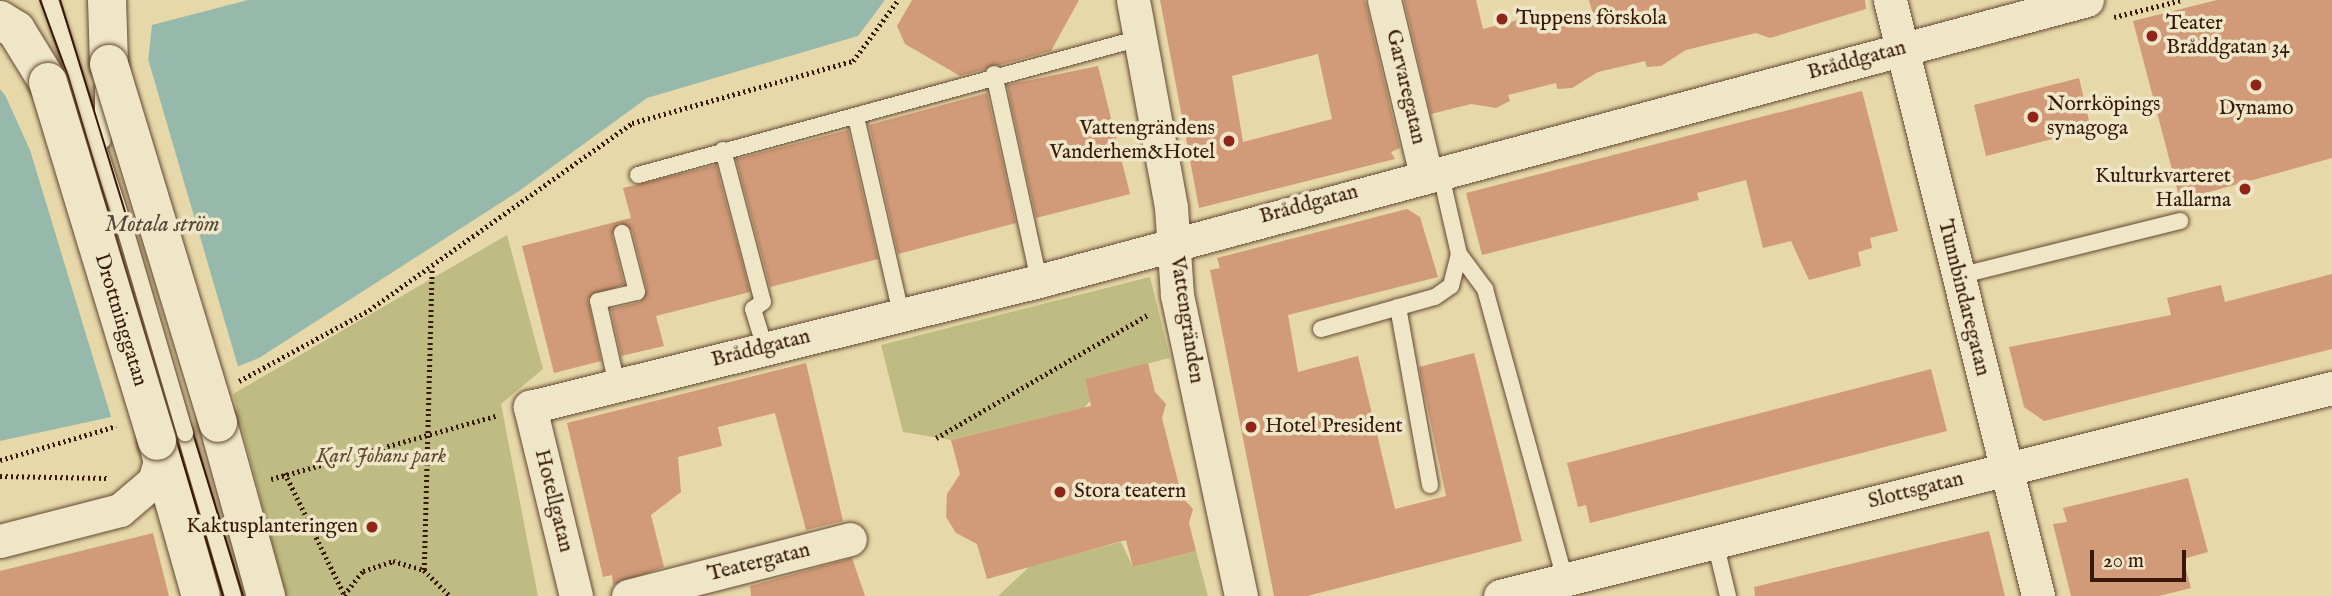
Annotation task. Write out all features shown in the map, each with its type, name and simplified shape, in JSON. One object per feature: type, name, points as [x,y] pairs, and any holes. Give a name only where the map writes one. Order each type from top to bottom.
[{"type":"main road","name":"Drottninggatan","points":[[107,0],[88,65],[201,596]]},
{"type":"main road","name":"Drottninggatan","points":[[0,20],[88,65]]},
{"type":"main road","name":"Drottninggatan","points":[[88,65],[169,436],[266,596]]},
{"type":"street","name":"Vattengränden","points":[[1133,0],[1174,241],[1177,295],[1241,596]]},
{"type":"street","name":"Garvaregatan","points":[[1384,0],[1433,173]]},
{"type":"street","name":"Tunnbindaregatan","points":[[1890,0],[2038,596]]},
{"type":"street","name":"Bråddgatan","points":[[530,407],[765,348],[837,343],[901,314],[1038,281],[1174,241],[2087,0]]},
{"type":"street","name":"Slottsgatan","points":[[1500,596],[1556,586],[1715,542],[2332,388]]},
{"type":"street","name":"Hotellgatan","points":[[530,407],[576,596]]},
{"type":"street","points":[[0,541],[120,509],[154,481],[169,436]]},
{"type":"street","name":"Teatergatan","points":[[628,596],[850,539]]},
{"type":"lane","name":"Drottninggatan","points":[[50,0],[88,65],[103,160],[169,436],[233,596]]},
{"type":"lane","points":[[638,175],[723,150],[856,117],[994,74],[1140,38]]},
{"type":"lane","name":"Drottninggatan","points":[[88,65],[103,160]]},
{"type":"lane","points":[[994,74],[1038,281]]},
{"type":"lane","points":[[856,117],[901,314]]},
{"type":"lane","points":[[723,150],[763,302],[753,309],[765,348]]},
{"type":"lane","points":[[1433,173],[1459,254],[1485,289],[1556,586]]},
{"type":"lane","points":[[1958,276],[2180,221]]},
{"type":"lane","points":[[617,385],[598,301],[637,292],[622,233]]},
{"type":"lane","points":[[1321,329],[1398,307],[1451,286],[1459,254]]},
{"type":"lane","points":[[1398,307],[1430,485]]},
{"type":"lane","points":[[1715,542],[1728,596]]},
{"type":"path","points":[[225,386],[297,353],[432,268],[632,123],[853,61],[898,0]]},
{"type":"path","points":[[424,570],[432,268]]},
{"type":"path","points":[[936,438],[1177,295]]},
{"type":"path","points":[[450,596],[424,570],[393,561],[363,570],[344,595],[285,473],[426,432],[530,407]]},
{"type":"path","points":[[0,460],[169,436]]},
{"type":"path","points":[[0,476],[121,481]]},
{"type":"green space","name":"Karl Johans park","points":[[507,235],[543,369],[501,404],[538,596],[286,596],[233,394]]},
{"type":"green space","points":[[1150,277],[1170,358],[1085,379],[1090,401],[1084,408],[951,440],[903,432],[881,345]]},
{"type":"green space","points":[[1121,542],[1133,567],[1196,551],[1208,596],[998,596],[1030,566]]},
{"type":"water","name":"Motala ström","points":[[248,0],[885,0],[858,36],[647,98],[519,191],[259,358],[111,417],[0,441],[0,89],[11,103],[148,61],[152,25]]},
{"type":"pier","points":[[146,52],[239,370],[112,420],[30,150],[5,95],[12,99],[144,59]]},
{"type":"building","points":[[912,0],[1079,0],[1051,51],[960,76],[905,44],[897,26]]},
{"type":"building","points":[[1160,0],[1365,0],[1400,148],[1391,152],[1395,159],[1199,208]],"holes":[[[1318,54],[1332,119],[1243,142],[1232,76]]]},
{"type":"building","points":[[1404,0],[1476,0],[1483,29],[1530,17],[1532,27],[1592,11],[1589,0],[1865,0],[1866,9],[1770,38],[1756,33],[1686,50],[1661,66],[1647,67],[1645,61],[1598,72],[1572,88],[1557,89],[1556,83],[1508,95],[1510,101],[1496,108],[1471,104],[1431,114]]},
{"type":"building","points":[[2217,0],[2332,0],[2332,158],[2180,200],[2133,21]]},
{"type":"building","points":[[1098,66],[1130,194],[1036,218],[1007,85]]},
{"type":"building","name":"Norrköpings synagoga","points":[[2079,78],[2091,129],[1986,156],[1974,105]]},
{"type":"building","points":[[1862,91],[1898,231],[1870,238],[1872,248],[1858,252],[1861,266],[1809,280],[1791,241],[1763,248],[1746,180],[1697,193],[1699,200],[1482,255],[1466,193]]},
{"type":"building","points":[[987,93],[1016,223],[898,254],[869,125]]},
{"type":"building","points":[[848,130],[878,259],[770,287],[736,159]]},
{"type":"building","points":[[716,165],[750,292],[656,316],[664,346],[621,356],[611,309],[640,302],[647,290],[632,230],[619,223],[612,235],[624,284],[588,299],[601,361],[554,373],[522,246],[631,218],[623,188]]},
{"type":"building","points":[[1407,209],[1420,217],[1438,277],[1288,315],[1298,372],[1358,356],[1395,509],[1446,496],[1419,367],[1474,353],[1522,541],[1307,596],[1274,596],[1210,270],[1220,268],[1217,258]]},
{"type":"building","points":[[2332,274],[2332,349],[2044,421],[2024,407],[2009,347],[2171,315],[2167,298],[2221,285],[2225,302]]},
{"type":"building","points":[[806,363],[843,521],[806,530],[775,413],[718,427],[722,446],[678,457],[681,492],[651,515],[664,567],[613,585],[612,575],[603,577],[567,423]]},
{"type":"building","points":[[1148,363],[1155,392],[1166,404],[1162,418],[1182,497],[1193,509],[1189,523],[1196,551],[1133,567],[1126,540],[987,579],[977,544],[956,533],[946,517],[947,494],[960,474],[951,440],[1091,406],[1085,379]]},
{"type":"building","points":[[1931,369],[1947,431],[1590,523],[1586,505],[1578,507],[1567,463]]},
{"type":"building","points":[[2188,478],[2208,552],[2183,559],[2191,588],[2159,596],[2071,596],[2053,524],[2067,522],[2063,508]]},
{"type":"building","points":[[1989,531],[2005,596],[1755,596],[1754,587]]},
{"type":"building","points":[[153,533],[169,596],[0,596],[0,571]]},
{"type":"building","points":[[852,558],[865,596],[751,596],[750,586]]},
{"type":"tram line","points":[[40,0],[68,76],[223,596]]},
{"type":"tram line","points":[[60,0],[243,596]]},
{"type":"place","name":"Tuppens förskola","points":[[1502,19]]},
{"type":"place","name":"Teater Bråddgatan 34","points":[[2152,36]]},
{"type":"place","name":"Dynamo","points":[[2256,85]]},
{"type":"place","name":"Norrköpings synagoga","points":[[2033,117]]},
{"type":"place","name":"Vattengrändens Vanderhem&Hotel","points":[[1229,141]]},
{"type":"place","name":"Kulturkvarteret Hallarna","points":[[2245,189]]},
{"type":"place","name":"Hotel President","points":[[1251,427]]},
{"type":"place","name":"Stora teatern","points":[[1060,492]]},
{"type":"place","name":"Kaktusplanteringen","points":[[372,527]]}]
